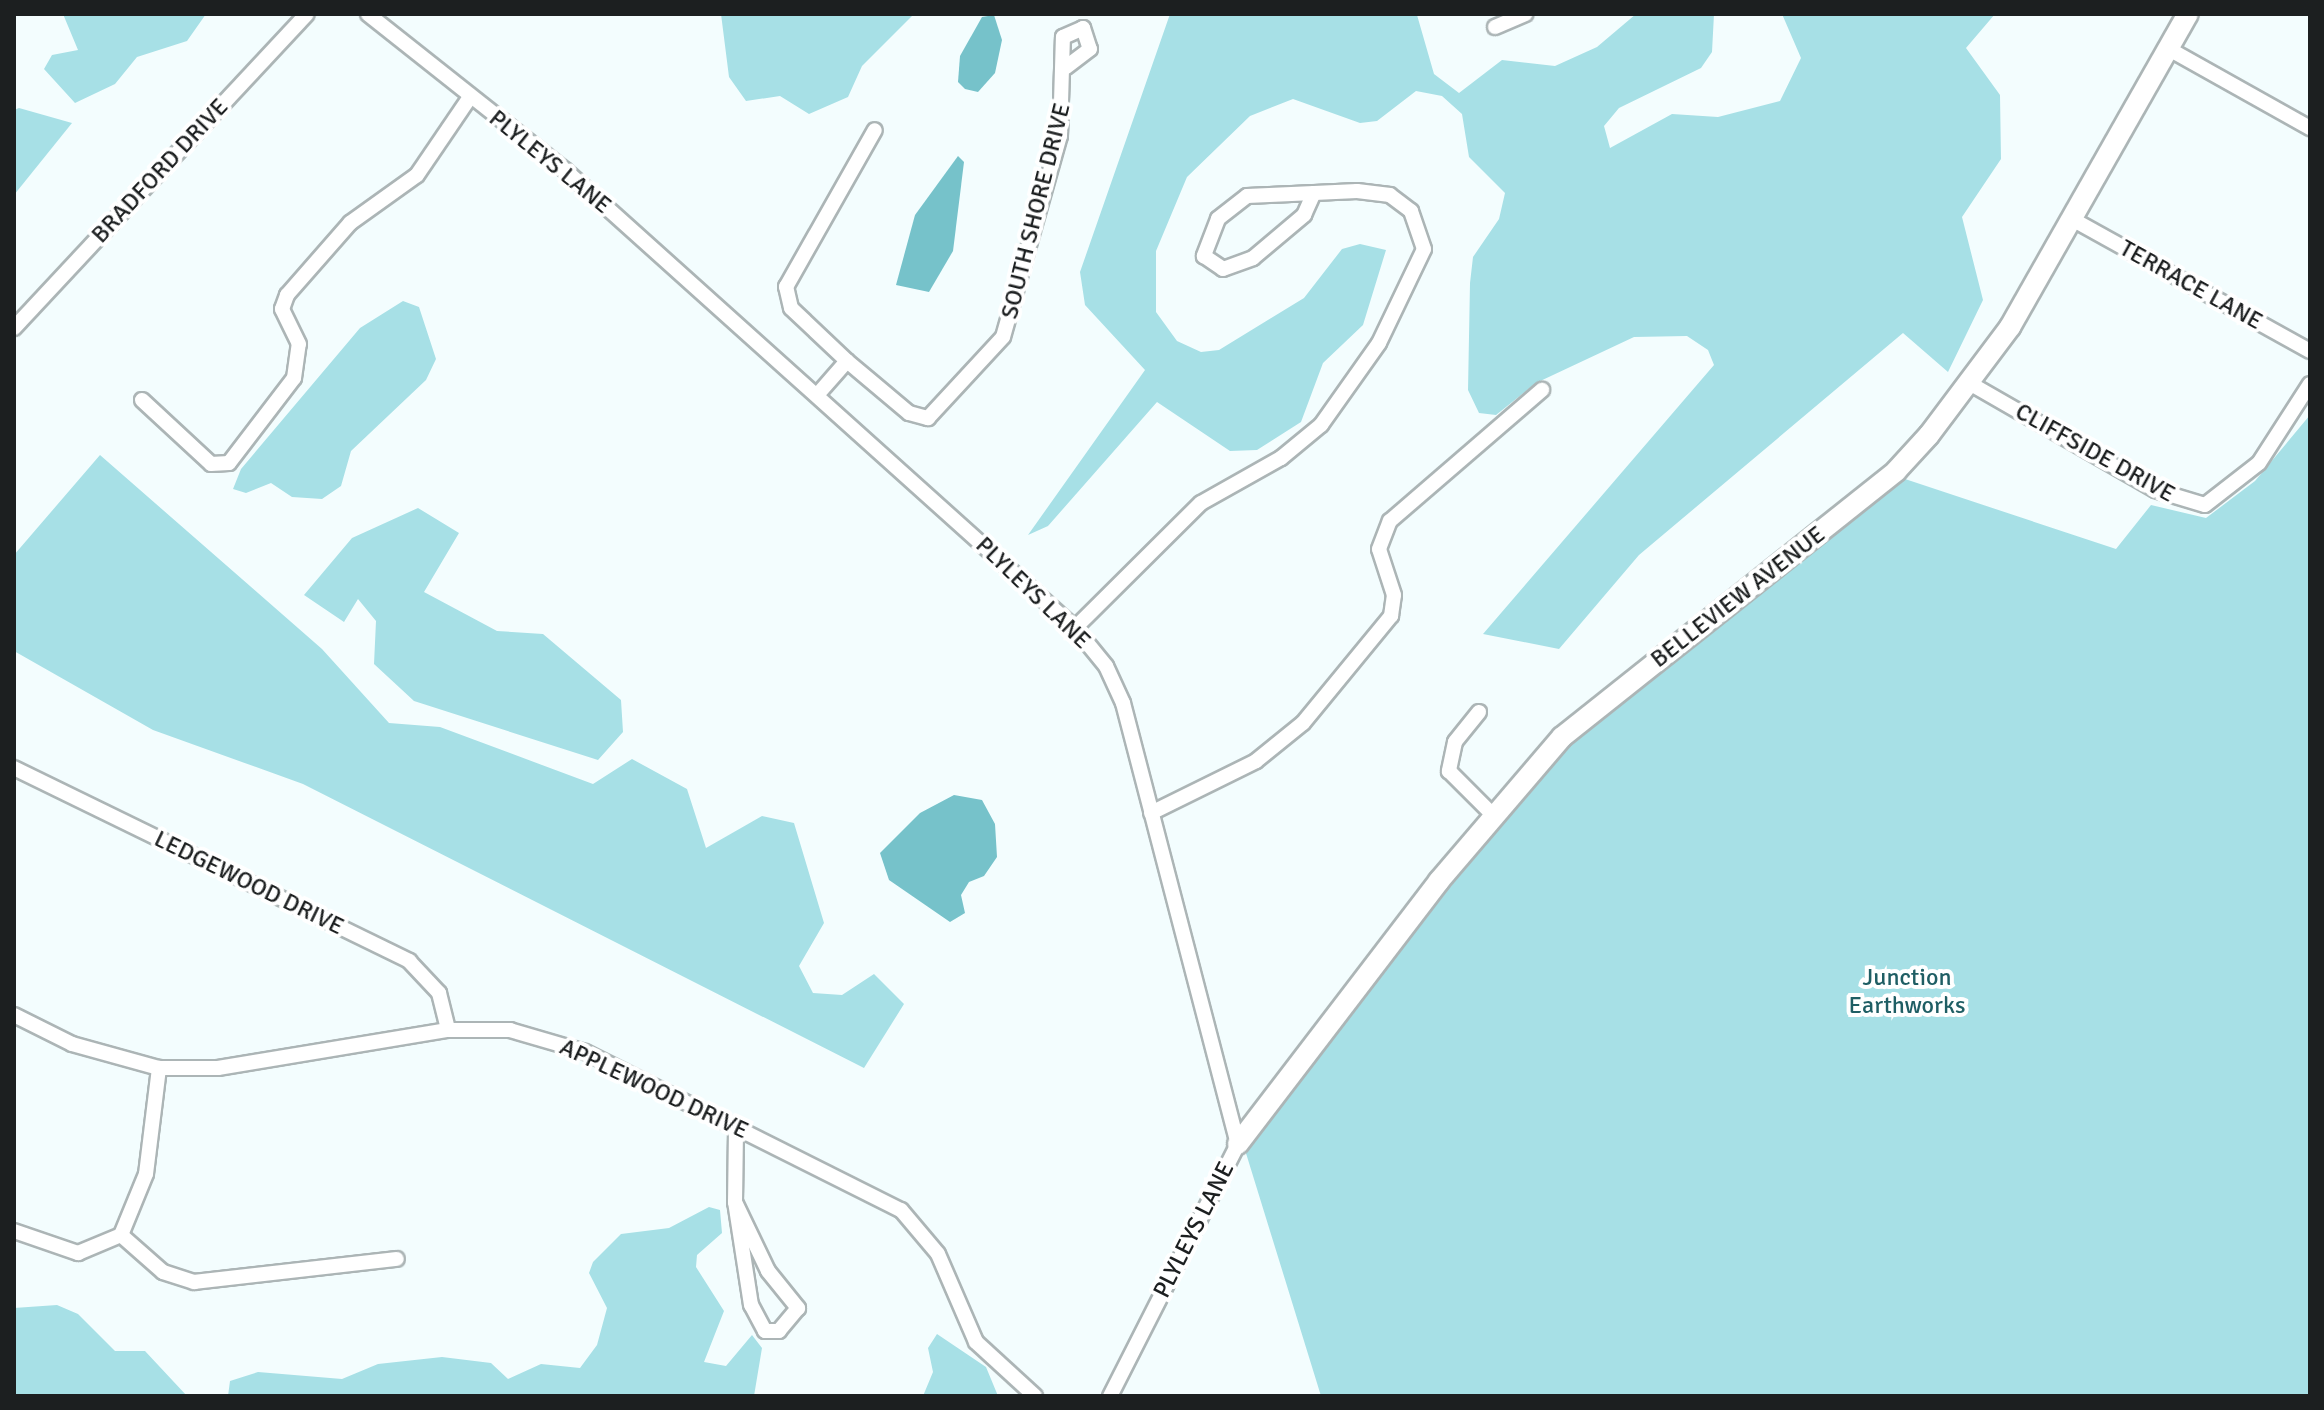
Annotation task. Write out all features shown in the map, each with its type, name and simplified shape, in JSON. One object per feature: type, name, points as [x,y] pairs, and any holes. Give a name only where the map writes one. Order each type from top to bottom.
[{"type":"street","name":"BRADFORD DRIVE","points":[[14,328],[307,14]]},
{"type":"street","name":"PLYLEYS LANE","points":[[368,14],[565,170],[1075,628],[1123,703],[1238,1144],[1110,1396]]},
{"type":"street","points":[[1495,27],[1525,14]]},
{"type":"street","name":"BELLEVIEW AVENUE","points":[[1238,1144],[1492,814],[1562,737],[1896,471],[1971,384],[2072,219],[2188,14]]},
{"type":"street","points":[[2169,49],[2310,128]]},
{"type":"street","name":"SOUTH SHORE DRIVE","points":[[847,361],[909,413],[928,418],[1003,337],[1060,136],[1066,67]]},
{"type":"street","points":[[142,400],[211,464],[229,463],[294,378],[299,344],[282,309],[287,295],[350,223],[417,175],[470,97]]},
{"type":"street","points":[[818,394],[847,361],[791,308],[786,287],[875,130]]},
{"type":"street","points":[[1075,628],[1201,503],[1281,458],[1321,425],[1379,343],[1420,260],[1421,229],[1390,195],[1314,193],[1247,196],[1230,206],[1204,256],[1223,269],[1253,258],[1304,215],[1314,193]]},
{"type":"street","name":"TERRACE LANE","points":[[2072,219],[2310,351]]},
{"type":"street","name":"CLIFFSIDE DRIVE","points":[[1971,384],[2155,490],[2205,505],[2259,463],[2310,384]]},
{"type":"street","points":[[1151,813],[1256,761],[1303,723],[1391,616],[1394,595],[1379,549],[1390,521],[1542,390]]},
{"type":"street","points":[[1479,712],[1455,742],[1449,771],[1492,814]]},
{"type":"street","name":"LEDGEWOOD DRIVE","points":[[14,768],[409,961],[439,993],[448,1030]]},
{"type":"street","name":"APPLEWOOD DRIVE","points":[[14,1015],[72,1044],[159,1068],[231,1067],[448,1030],[510,1030],[585,1052],[901,1210],[938,1254],[976,1342],[1035,1396]]},
{"type":"street","points":[[14,1231],[78,1253],[121,1235],[146,1174],[159,1068]]},
{"type":"street","points":[[735,1202],[768,1271],[798,1308],[779,1331],[765,1331],[751,1305],[735,1202],[736,1127]]},
{"type":"street","points":[[121,1235],[163,1272],[194,1282],[397,1259]]},
{"type":"green space","points":[[63,14],[206,14],[187,41],[137,57],[115,84],[75,103],[44,69],[52,55],[78,50]]},
{"type":"green space","points":[[721,14],[914,14],[862,66],[848,97],[809,114],[780,96],[746,101],[729,77]]},
{"type":"green space","points":[[1170,14],[1417,15],[1434,74],[1459,93],[1502,60],[1555,66],[1597,47],[1636,14],[1714,14],[1712,52],[1701,68],[1619,108],[1604,126],[1610,148],[1672,114],[1718,117],[1780,101],[1801,58],[1782,14],[1995,14],[1966,48],[2000,95],[2001,159],[1962,217],[1983,300],[1948,372],[1903,333],[1639,555],[1559,649],[1483,634],[1714,365],[1708,350],[1687,336],[1634,337],[1536,383],[1496,415],[1479,413],[1468,390],[1473,257],[1499,219],[1505,193],[1469,157],[1462,114],[1442,96],[1416,91],[1377,121],[1360,123],[1293,99],[1250,116],[1187,177],[1156,251],[1156,312],[1177,341],[1201,352],[1219,350],[1304,298],[1342,249],[1360,244],[1386,250],[1363,325],[1323,363],[1301,422],[1257,450],[1230,451],[1157,402],[1048,526],[1028,535],[1145,370],[1085,305],[1080,272]]},
{"type":"green space","points":[[19,108],[72,123],[14,195],[14,110]]},
{"type":"green space","points":[[403,301],[419,307],[436,359],[426,380],[351,451],[341,486],[322,499],[292,497],[271,483],[246,493],[233,489],[241,469],[360,328]]},
{"type":"green space","name":"Junction Earthworks","points":[[2310,415],[2310,1396],[1321,1396],[1245,1150],[1543,768],[1902,478],[2116,549],[2151,505],[2206,518],[2255,481]]},
{"type":"green space","points":[[100,455],[322,649],[389,723],[440,727],[593,784],[632,759],[687,789],[706,848],[762,816],[794,823],[824,923],[799,966],[813,993],[842,995],[874,974],[904,1004],[864,1068],[303,784],[153,730],[14,651],[14,555]]},
{"type":"green space","points":[[418,508],[459,533],[424,592],[497,631],[543,634],[621,700],[623,732],[598,760],[414,701],[374,664],[376,621],[358,599],[344,622],[304,595],[352,538]]},
{"type":"green space","points":[[709,1207],[720,1210],[722,1233],[697,1255],[696,1267],[724,1311],[704,1362],[726,1366],[752,1335],[762,1348],[754,1396],[228,1396],[230,1381],[258,1372],[342,1379],[378,1364],[442,1357],[491,1363],[508,1379],[541,1364],[580,1368],[597,1345],[607,1308],[589,1273],[593,1262],[621,1234],[669,1228]]},
{"type":"green space","points":[[57,1305],[78,1314],[115,1351],[145,1351],[187,1396],[14,1396],[14,1308]]},
{"type":"green space","points":[[937,1334],[986,1367],[998,1396],[923,1396],[933,1372],[928,1348]]},
{"type":"shaded area","points":[[994,15],[1002,40],[995,73],[978,92],[965,89],[958,82],[960,56],[982,17]]},
{"type":"shaded area","points":[[958,156],[964,162],[953,251],[929,292],[896,285],[915,215]]},
{"type":"shaded area","points":[[954,795],[982,800],[995,824],[997,857],[984,876],[969,882],[961,895],[965,913],[950,922],[889,880],[880,853],[920,813]]}]
